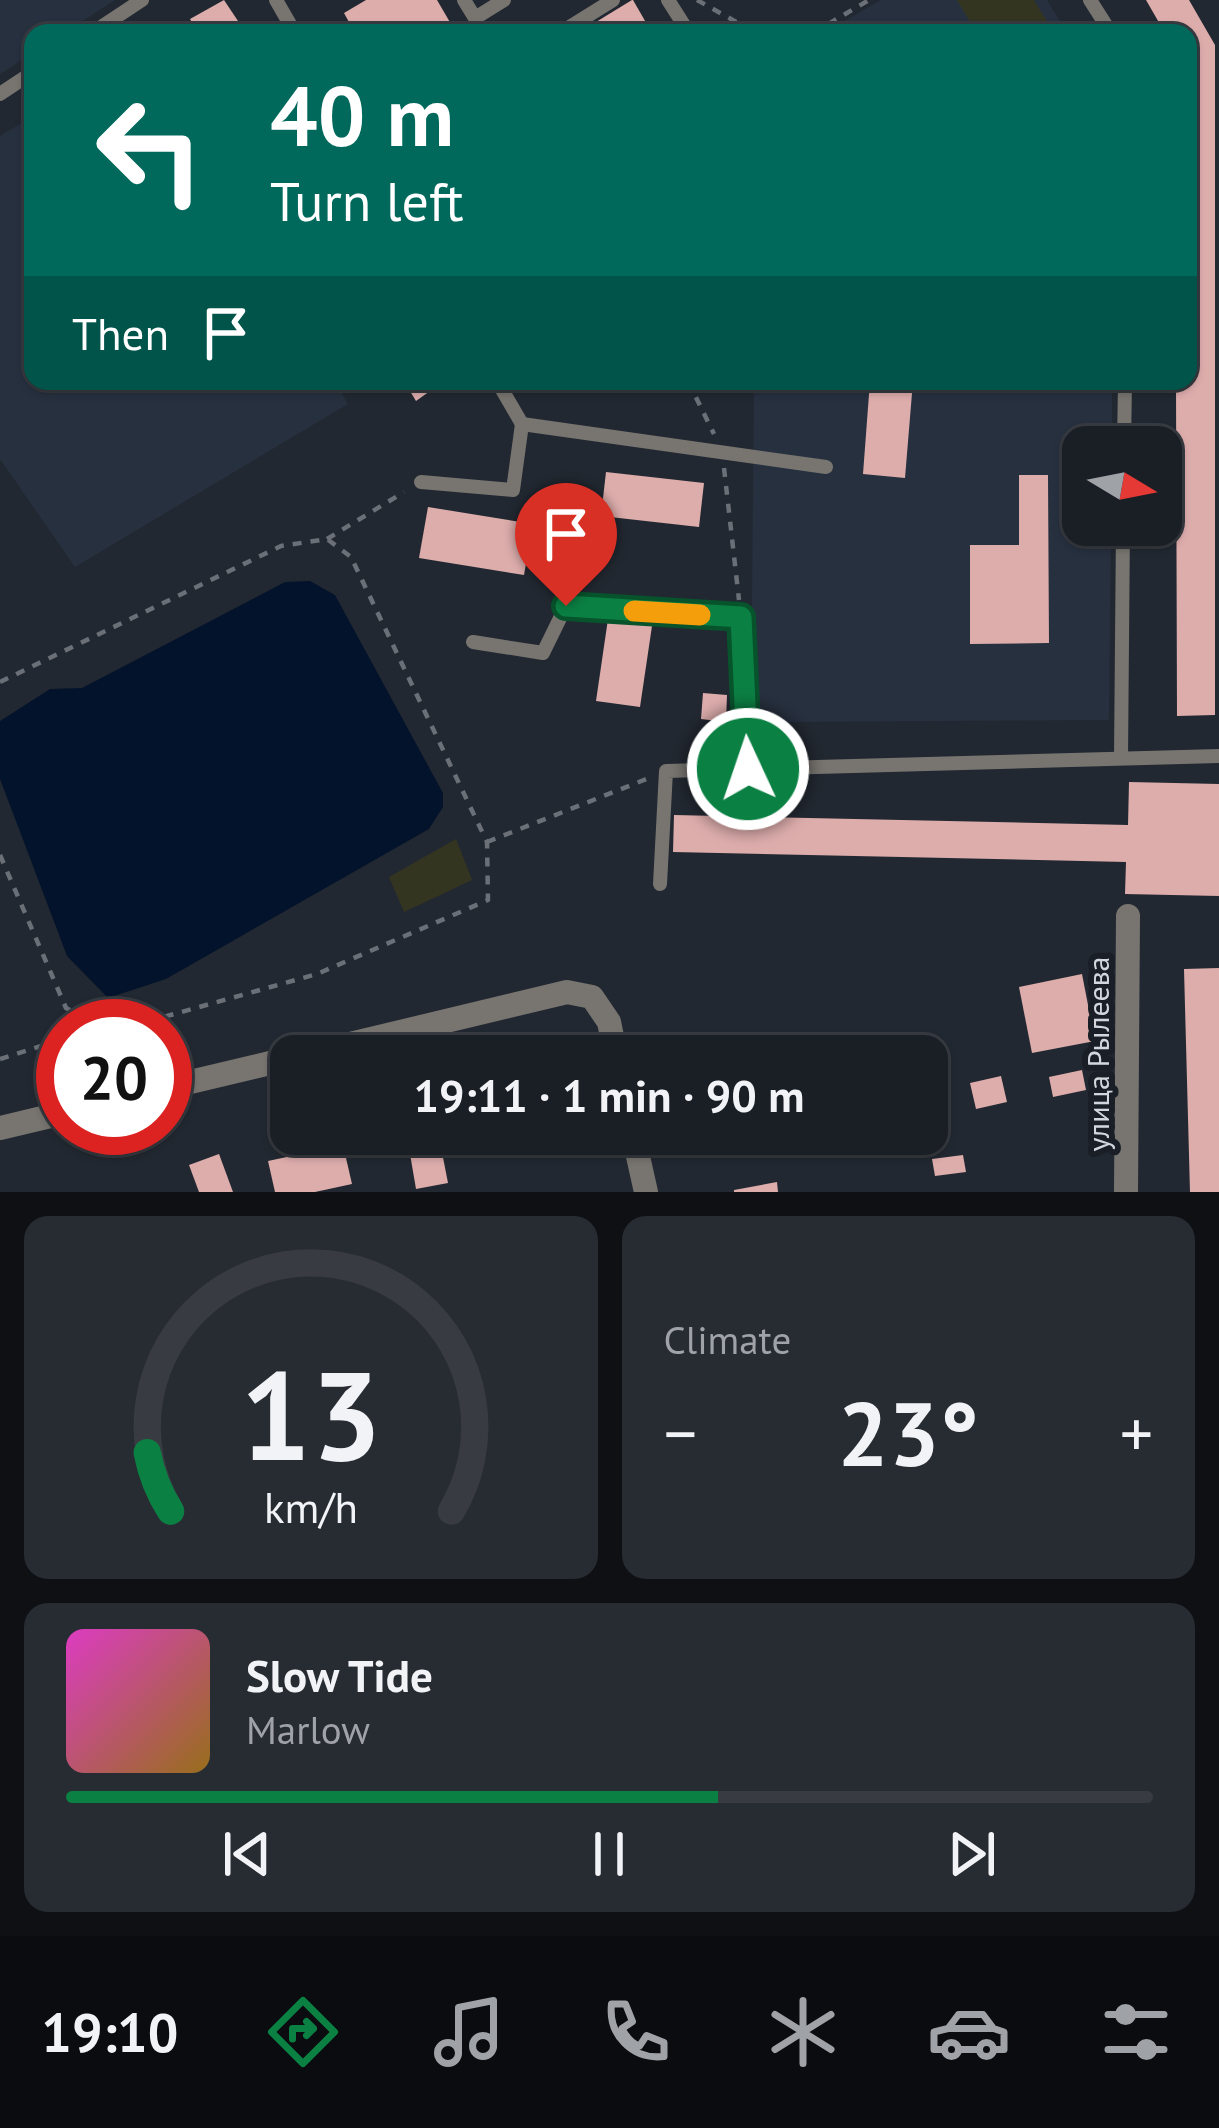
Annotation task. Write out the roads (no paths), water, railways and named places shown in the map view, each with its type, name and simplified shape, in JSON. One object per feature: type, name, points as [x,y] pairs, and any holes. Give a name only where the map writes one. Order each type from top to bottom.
[{"type":"street","name":"улица Рылеева","points":[[1126,1192],[1128,916]]},
{"type":"street","points":[[387,1035],[567,992],[592,997],[609,1022],[612,1035]]},
{"type":"street","points":[[192,1082],[270,1063]]},
{"type":"street","points":[[0,1128],[36,1119]]},
{"type":"street","points":[[638,1155],[646,1192]]},
{"type":"lane","points":[[106,24],[142,0]]},
{"type":"lane","points":[[464,0],[479,24]]},
{"type":"lane","points":[[475,18],[503,0]]},
{"type":"lane","points":[[574,24],[613,0]]},
{"type":"lane","points":[[421,482],[514,490],[522,424],[502,390]]},
{"type":"lane","points":[[1124,426],[1125,390]]},
{"type":"lane","points":[[522,424],[826,466]]},
{"type":"lane","points":[[1121,758],[1123,546]]},
{"type":"lane","points":[[472,642],[543,652],[566,606],[741,617],[748,769]]},
{"type":"lane","points":[[660,884],[666,771],[1219,756]]},
{"type":"water","points":[[310,581],[335,595],[443,793],[443,807],[429,829],[166,979],[108,998],[67,956],[0,779],[0,721],[50,689],[82,688],[285,582]]}]
